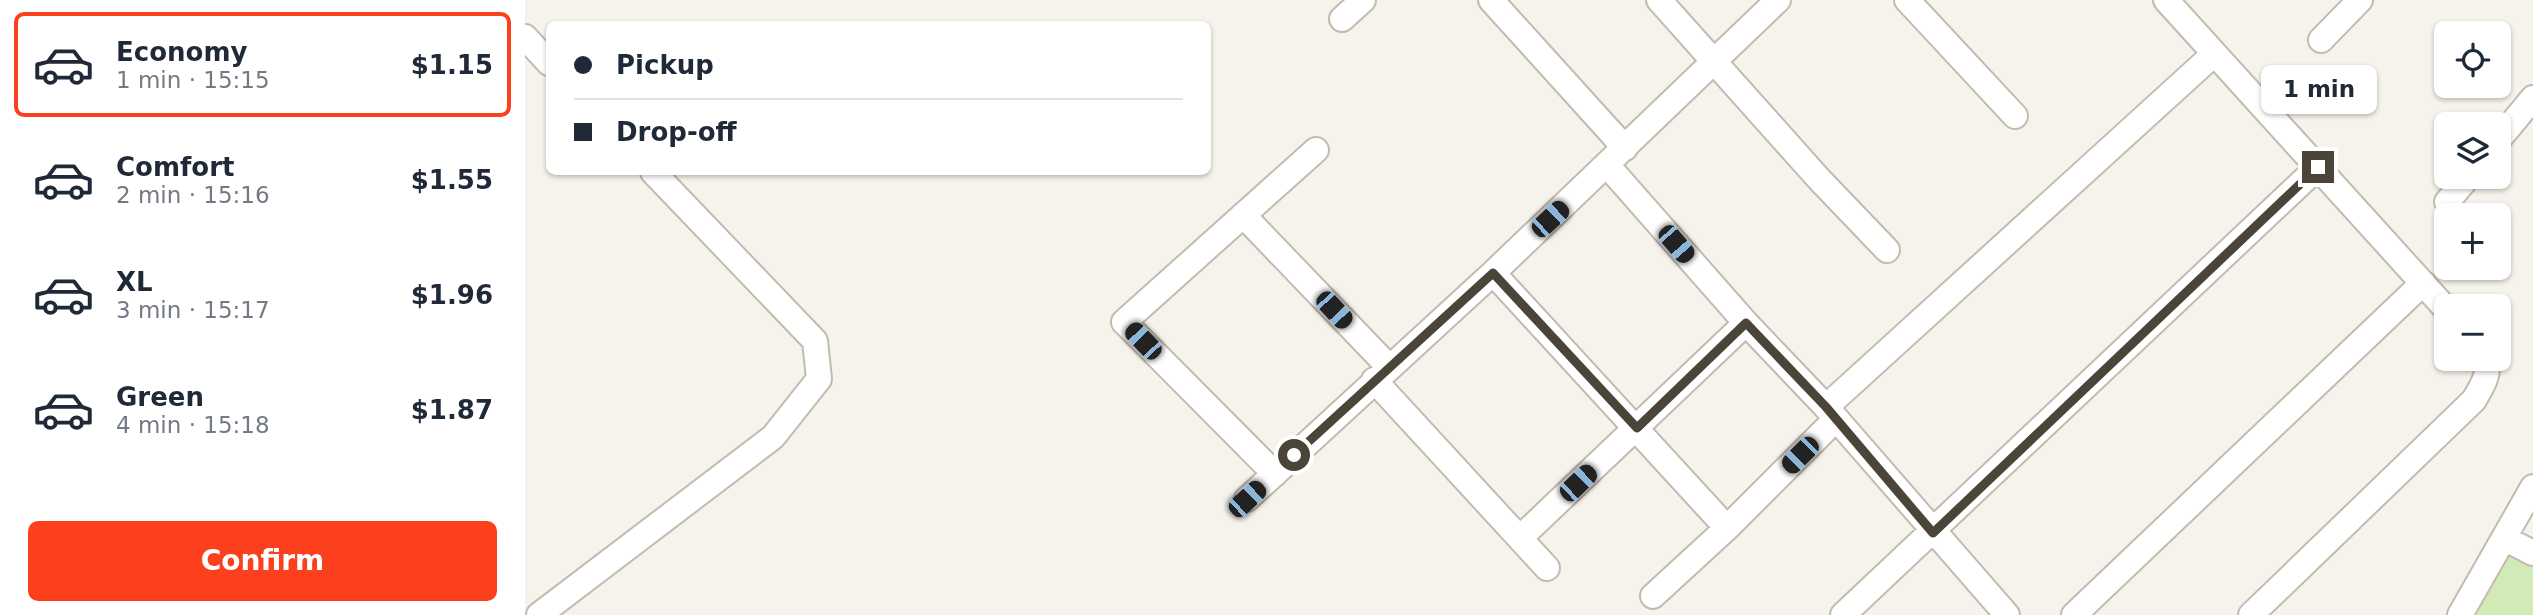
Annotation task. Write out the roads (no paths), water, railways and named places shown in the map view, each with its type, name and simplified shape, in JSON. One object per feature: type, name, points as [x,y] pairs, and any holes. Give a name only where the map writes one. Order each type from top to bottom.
[{"type":"street","points":[[1342,19],[1363,0]]},
{"type":"street","points":[[1490,0],[1625,148]]},
{"type":"street","points":[[1660,0],[1714,64],[1887,250]]},
{"type":"street","points":[[1247,499],[1493,273],[1778,0]]},
{"type":"street","points":[[1907,0],[2015,116]]},
{"type":"street","points":[[2166,0],[2434,296]]},
{"type":"street","points":[[2321,40],[2360,0]]},
{"type":"street","points":[[525,37],[546,60]]},
{"type":"street","points":[[1653,596],[1727,528],[1831,413],[2214,54]]},
{"type":"street","points":[[2511,125],[2533,98]]},
{"type":"street","points":[[1275,474],[1124,321],[1316,150]]},
{"type":"street","points":[[1607,165],[1746,323],[1831,413],[2007,615]]},
{"type":"street","points":[[1843,615],[2318,167]]},
{"type":"street","points":[[539,615],[773,437],[819,379],[815,341],[656,175]]},
{"type":"street","points":[[2447,202],[2458,189]]},
{"type":"street","points":[[1244,215],[1547,568]]},
{"type":"street","points":[[1493,273],[1727,528]]},
{"type":"street","points":[[2074,615],[2423,284]]},
{"type":"street","points":[[1520,538],[1746,323]]},
{"type":"street","points":[[2251,615],[2474,400],[2484,384],[2487,371]]},
{"type":"street","points":[[2460,615],[2533,487]]},
{"type":"street","points":[[2504,538],[2533,553]]}]
